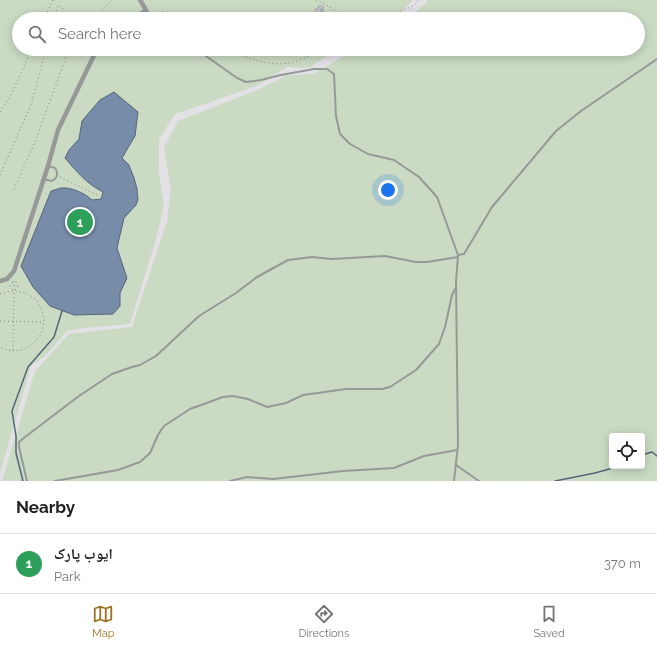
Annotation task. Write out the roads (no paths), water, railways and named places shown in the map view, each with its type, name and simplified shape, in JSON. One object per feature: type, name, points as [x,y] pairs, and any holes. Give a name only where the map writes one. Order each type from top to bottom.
[{"type":"street","points":[[140,0],[146,10],[143,12]]},
{"type":"street","points":[[0,281],[11,276],[14,271],[58,130],[94,56]]},
{"type":"lane","points":[[206,56],[237,78],[246,82],[314,69],[326,69],[334,74],[336,116],[340,134],[350,144],[368,154],[394,160],[419,177],[437,197],[458,256],[456,288],[457,450],[454,481]]},
{"type":"lane","points":[[27,481],[19,447],[19,442],[25,436],[112,374],[140,365],[156,356],[199,316],[236,293],[257,277],[288,260],[312,257],[332,259],[385,256],[416,262],[427,262],[464,254],[492,207],[556,131],[581,111],[657,59]]},
{"type":"lane","points":[[43,178],[51,181],[57,176],[55,168],[50,165],[48,166]]},
{"type":"lane","points":[[55,481],[118,470],[140,462],[150,453],[164,426],[190,408],[223,397],[233,396],[248,399],[267,407],[286,403],[303,395],[346,389],[382,389],[390,387],[416,370],[439,344],[445,327],[452,295],[456,288]]},
{"type":"lane","points":[[230,481],[247,478],[273,479],[318,473],[394,468],[424,456],[457,450]]},
{"type":"lane","points":[[456,465],[479,481]]},
{"type":"water","points":[[114,92],[138,112],[135,136],[122,158],[129,165],[134,178],[138,200],[136,205],[124,218],[117,248],[127,278],[120,293],[120,306],[113,314],[74,315],[50,306],[33,287],[21,266],[51,191],[61,188],[69,188],[82,193],[92,200],[101,199],[103,192],[97,189],[78,173],[65,158],[69,150],[79,139],[82,121],[100,100]]},
{"type":"waterway","points":[[23,481],[16,453],[16,436],[12,411],[28,367],[54,337],[62,311]]},
{"type":"waterway","points":[[645,454],[652,452],[657,456]]},
{"type":"waterway","points":[[555,481],[609,469]]},
{"type":"place","name":"ایوب پارک","points":[[80,222]]}]
